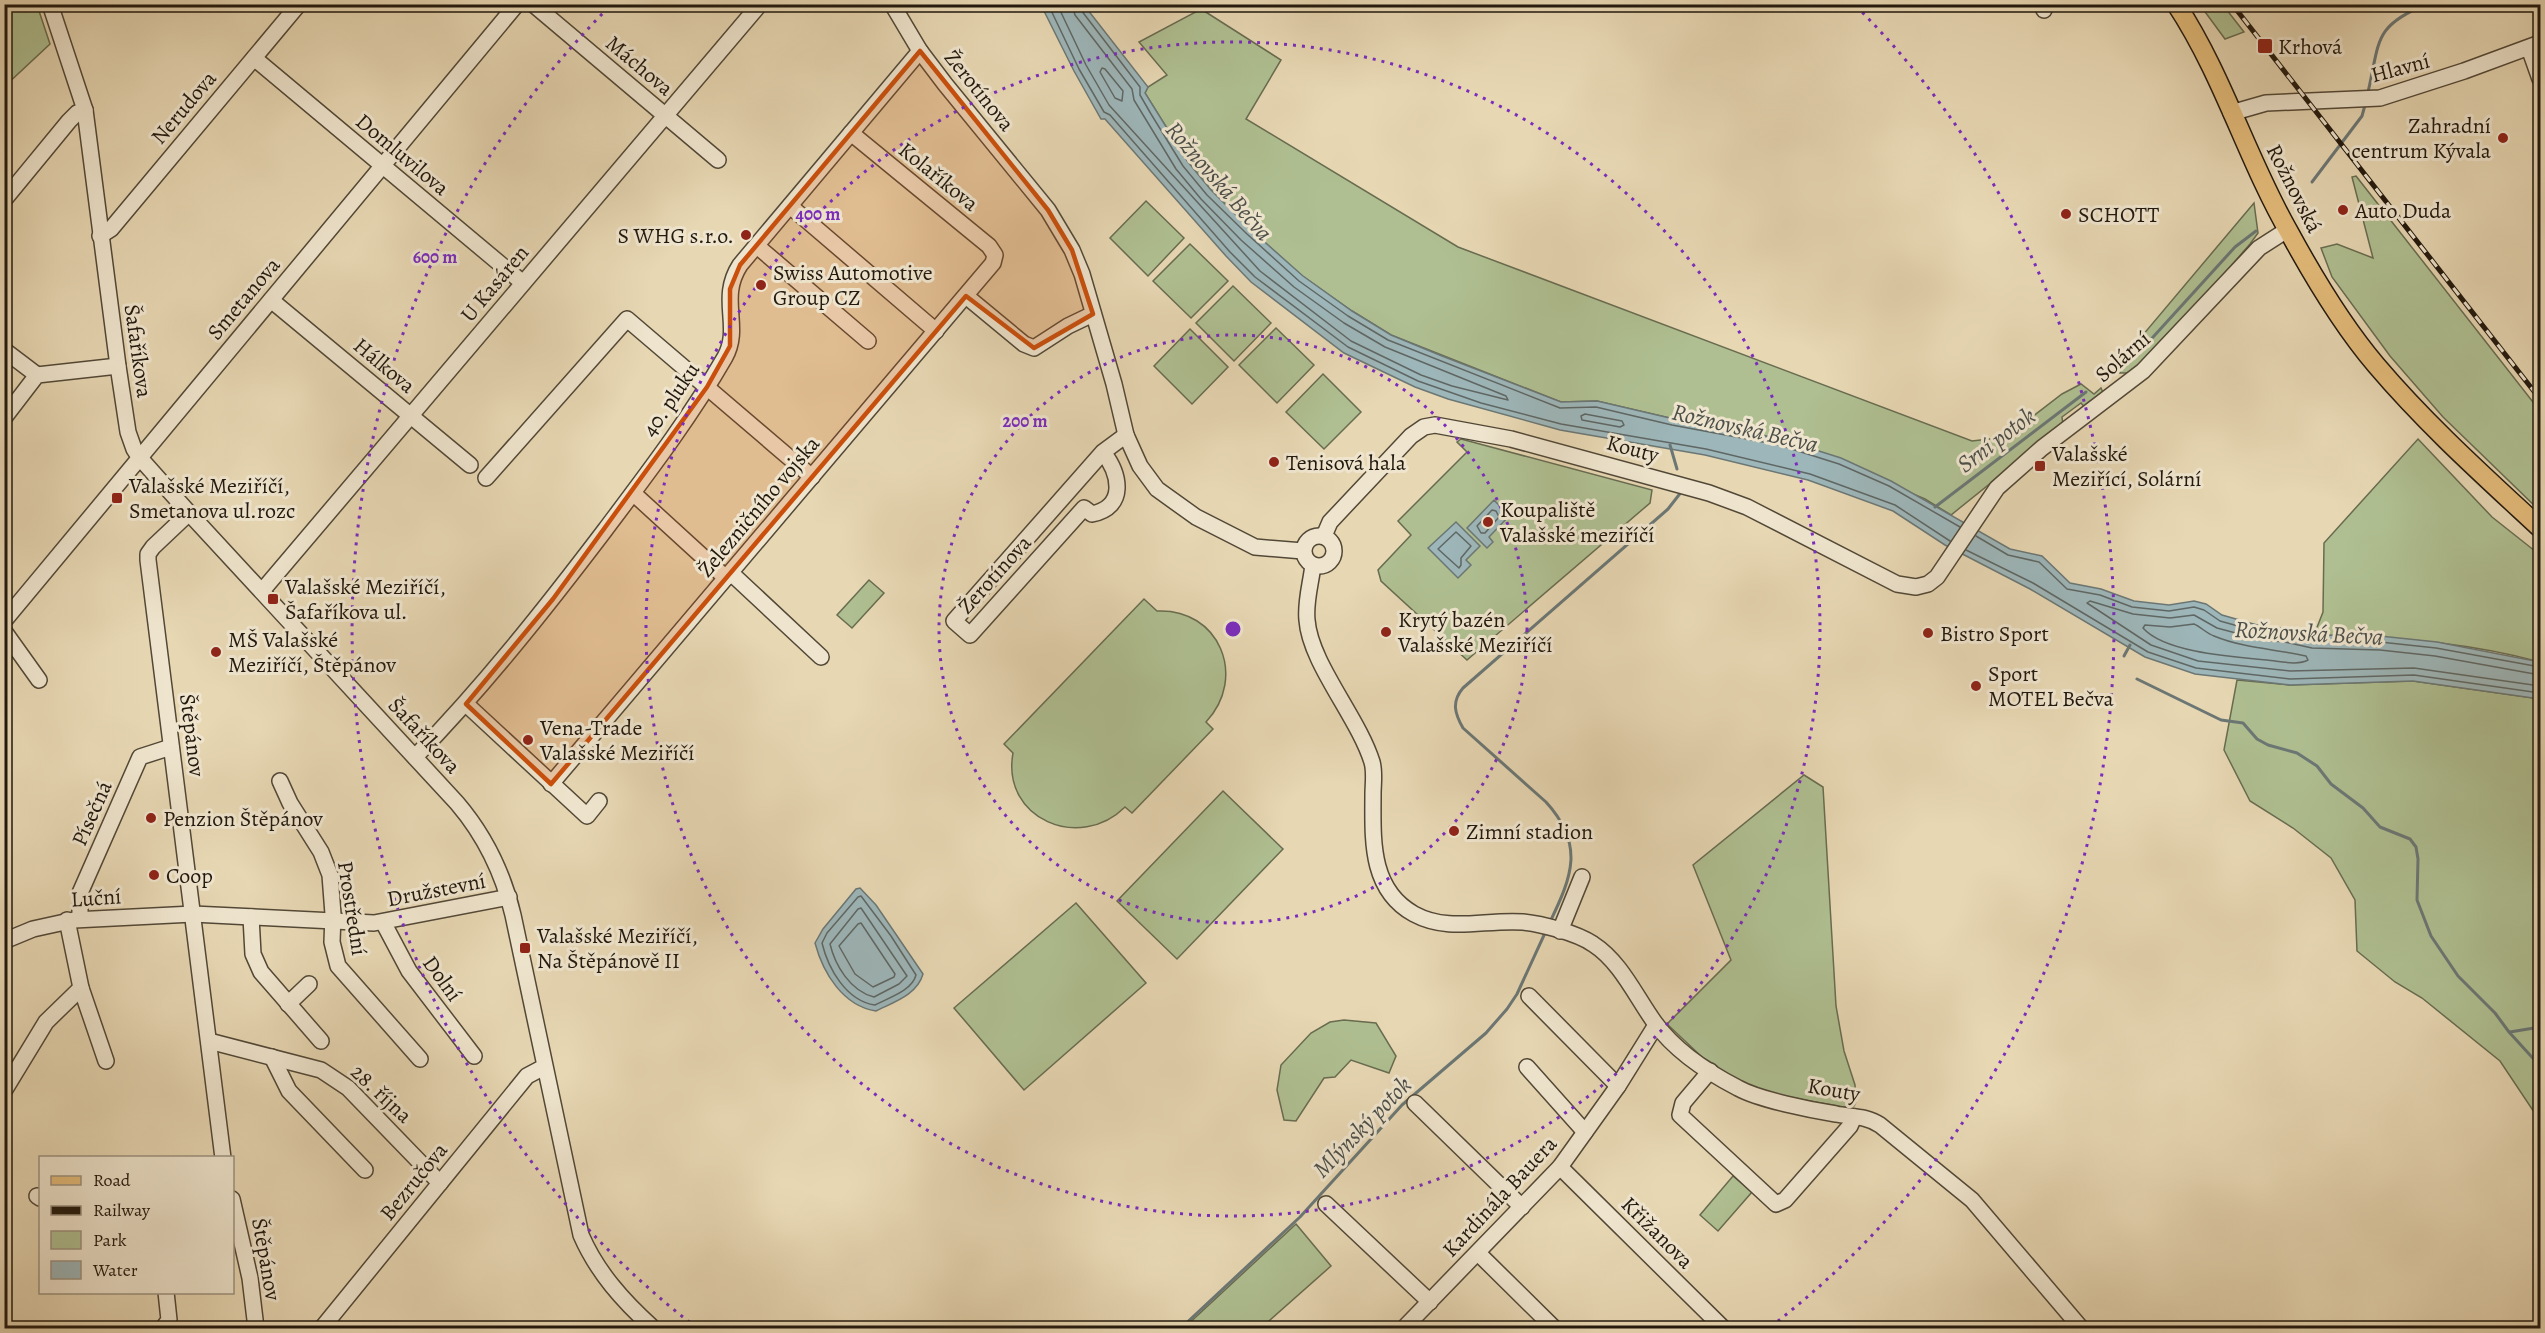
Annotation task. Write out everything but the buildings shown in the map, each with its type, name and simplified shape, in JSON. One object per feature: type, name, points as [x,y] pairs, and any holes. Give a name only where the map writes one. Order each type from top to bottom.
[{"type":"main road","name":"Rožnovská","points":[[2176,4],[2195,36],[2287,230],[2352,334],[2391,382],[2460,452],[2541,528]]},
{"type":"street","name":"Šafaříkova","points":[[50,4],[85,110],[100,236],[130,439],[140,458],[457,803],[482,836],[496,862],[508,897],[574,1209],[585,1246],[597,1267],[617,1293],[653,1329]]},
{"type":"street","name":"Nerudova","points":[[100,236],[111,229],[299,4]]},
{"type":"street","name":"Smetanova","points":[[4,621],[517,4]]},
{"type":"street","name":"Máchova","points":[[533,4],[718,160]]},
{"type":"street","name":"U Kasáren","points":[[262,591],[760,4]]},
{"type":"street","name":"Žerotínova","points":[[892,4],[921,51],[1048,210],[1072,250],[1114,384],[1126,435],[1140,466],[1157,489],[1196,517],[1256,547],[1303,551]]},
{"type":"street","points":[[2535,45],[2541,80]]},
{"type":"street","name":"Hlavní","points":[[2231,113],[2266,103],[2368,99],[2396,94],[2535,45]]},
{"type":"street","name":"40. pluku","points":[[415,757],[466,704],[553,599],[633,493],[707,387],[727,354],[732,337],[729,298],[731,282],[740,265],[921,51]]},
{"type":"street","name":"Domluvilova","points":[[254,58],[523,284]]},
{"type":"street","points":[[4,200],[69,121],[85,110]]},
{"type":"street","name":"Kolaříkova","points":[[851,133],[986,243],[995,255]]},
{"type":"street","points":[[790,206],[936,331]]},
{"type":"street","name":"Solární","points":[[1950,560],[1997,488],[2143,371],[2259,248],[2287,230]]},
{"type":"street","points":[[757,246],[868,341]]},
{"type":"street","name":"Železničního vojska","points":[[551,784],[966,296],[990,267],[995,255]]},
{"type":"street","points":[[966,296],[1024,344],[1034,348],[1068,326],[1093,314]]},
{"type":"street","name":"Hálkova","points":[[271,300],[470,465]]},
{"type":"street","points":[[486,478],[627,319],[812,477]]},
{"type":"street","points":[[4,350],[37,375],[118,366]]},
{"type":"street","points":[[4,418],[37,375]]},
{"type":"street","name":"Kouty","points":[[1303,551],[1307,540],[1318,535],[1324,536],[1330,522],[1411,436],[1424,427],[1435,425],[1511,439],[1709,493],[1747,507],[1904,587],[1916,588],[1928,584],[1937,577],[1950,560]]},
{"type":"street","name":"Žerotínova","points":[[1084,508],[970,635],[954,621],[1103,452],[1126,435]]},
{"type":"street","points":[[1072,489],[1084,508],[1092,514],[1105,512],[1115,500],[1116,480],[1113,464],[1103,452]]},
{"type":"street","points":[[633,493],[821,657]]},
{"type":"street","name":"Štěpánov","points":[[189,513],[153,547],[148,556],[224,1156]]},
{"type":"street","points":[[1303,551],[1305,557],[1313,565],[1325,565],[1333,556],[1333,544],[1324,536]]},
{"type":"street","name":"Kouty","points":[[1313,565],[1307,621],[1322,663],[1362,733],[1374,765],[1375,861],[1383,882],[1395,899],[1411,912],[1428,921],[1447,925],[1523,922],[1560,931],[1592,943],[1622,974],[1656,1025],[1680,1051],[1710,1071],[1740,1089],[1787,1103],[1868,1118],[1876,1122],[1972,1200],[2080,1329]]},
{"type":"street","points":[[4,632],[39,681]]},
{"type":"street","points":[[466,704],[587,816],[599,801]]},
{"type":"street","name":"Písečná","points":[[106,1061],[81,988],[74,920],[80,893],[140,757],[171,747]]},
{"type":"street","name":"Prostřední","points":[[280,782],[321,852],[330,875],[332,942],[338,966],[420,1059]]},
{"type":"street","points":[[1560,931],[1582,877]]},
{"type":"street","name":"Družstevní","points":[[193,914],[383,922],[508,897]]},
{"type":"street","name":"Luční","points":[[4,941],[33,929],[74,920],[193,914]]},
{"type":"street","points":[[251,917],[255,960],[261,972],[321,1041]]},
{"type":"street","name":"Dolní","points":[[383,922],[409,971],[474,1056]]},
{"type":"street","points":[[288,1004],[309,984]]},
{"type":"street","points":[[4,1091],[46,1022],[81,988]]},
{"type":"street","points":[[1529,996],[1618,1086]]},
{"type":"street","name":"Kardinála Bauera","points":[[1404,1329],[1560,1167],[1618,1086],[1656,1025]]},
{"type":"street","name":"28. října","points":[[209,1041],[321,1070],[348,1089],[440,1183]]},
{"type":"street","points":[[272,1057],[290,1091],[365,1170]]},
{"type":"street","name":"Bezručova","points":[[322,1329],[527,1076],[544,1067]]},
{"type":"street","points":[[1527,1067],[1585,1132]]},
{"type":"street","points":[[1710,1071],[1683,1103],[1680,1115],[1776,1204],[1785,1200],[1851,1124],[1854,1117]]},
{"type":"street","points":[[1415,1103],[1522,1208]]},
{"type":"street","name":"Křižanova","points":[[1560,1167],[1723,1329]]},
{"type":"street","points":[[1326,1204],[1430,1302]]},
{"type":"street","name":"Štěpánov","points":[[234,1208],[250,1278],[256,1329]]},
{"type":"street","points":[[1478,1252],[1554,1329]]},
{"type":"street","points":[[163,1329],[170,1320],[166,1294]]},
{"type":"highlighted area","points":[[920,51],[1048,210],[1072,250],[1093,314],[1034,348],[966,296],[551,784],[466,704],[553,599],[707,387],[730,346],[730,289],[740,265]]},
{"type":"green space","points":[[5,4],[37,5],[50,44],[5,86]]},
{"type":"green space","points":[[2200,5],[2223,5],[2244,32],[2225,39]]},
{"type":"green space","points":[[1201,9],[1281,60],[1246,119],[1458,247],[1972,441],[2006,437],[2062,394],[2081,384],[2094,394],[2101,388],[2104,395],[2086,409],[2081,403],[2062,417],[2063,425],[1951,515],[1925,499],[1781,439],[1674,419],[1597,401],[1561,402],[1391,335],[1301,275],[1251,230],[1211,190],[1188,162],[1145,93],[1148,87],[1167,75],[1139,42]]},
{"type":"green space","points":[[2356,176],[2540,411],[2540,511],[2443,417],[2390,356],[2332,277],[2321,248],[2337,244],[2373,258],[2352,177]]},
{"type":"green space","points":[[1146,201],[1184,238],[1148,276],[1110,238]]},
{"type":"green space","points":[[2254,203],[2258,233],[2250,244],[2155,353],[2133,373],[2120,373],[2126,355]]},
{"type":"green space","points":[[1190,244],[1228,281],[1191,318],[1153,281]]},
{"type":"green space","points":[[1233,286],[1271,323],[1234,361],[1196,323]]},
{"type":"green space","points":[[1276,328],[1314,365],[1277,403],[1239,365]]},
{"type":"green space","points":[[1190,329],[1228,367],[1192,404],[1154,366]]},
{"type":"green space","points":[[1323,374],[1361,412],[1324,449],[1286,412]]},
{"type":"green space","points":[[1461,439],[1652,490],[1650,503],[1467,660],[1381,581],[1378,570],[1411,535],[1398,521],[1467,452],[1457,442]]},
{"type":"green space","points":[[2418,439],[2492,517],[2540,555],[2540,662],[2484,649],[2428,641],[2314,635],[2323,612],[2324,543]]},
{"type":"green space","points":[[869,580],[884,593],[852,628],[837,615]]},
{"type":"green space","points":[[1144,599],[1157,611],[1179,613],[1197,621],[1211,633],[1220,648],[1225,666],[1225,685],[1218,704],[1206,722],[1213,729],[1132,813],[1125,807],[1107,820],[1087,827],[1067,827],[1048,822],[1031,811],[1019,796],[1013,776],[1013,753],[1004,744]]},
{"type":"green space","points":[[2237,680],[2290,685],[2413,681],[2540,699],[2540,1121],[2500,1061],[2422,998],[2395,982],[2357,951],[2355,900],[2331,858],[2293,828],[2250,801],[2224,750]]},
{"type":"green space","points":[[1804,775],[1823,787],[1836,1006],[1844,1051],[1855,1085],[1856,1102],[1854,1106],[1848,1108],[1778,1095],[1748,1085],[1720,1071],[1667,1024],[1731,960],[1693,865]]},
{"type":"green space","points":[[1223,791],[1283,849],[1177,959],[1117,901]]},
{"type":"green space","points":[[1076,903],[1146,983],[1024,1090],[954,1008]]},
{"type":"green space","points":[[1344,1020],[1376,1023],[1396,1056],[1389,1073],[1351,1060],[1335,1077],[1324,1078],[1296,1121],[1284,1120],[1277,1090],[1281,1065],[1311,1033],[1330,1022]]},
{"type":"green space","points":[[1733,1176],[1752,1192],[1718,1231],[1700,1215]]},
{"type":"green space","points":[[1296,1224],[1331,1266],[1261,1328],[1184,1328]]},
{"type":"water","points":[[1041,5],[1084,5],[1148,87],[1145,93],[1188,162],[1211,190],[1251,230],[1303,276],[1391,335],[1561,402],[1597,401],[1674,419],[1781,439],[1841,458],[1891,481],[2010,549],[2042,556],[2070,583],[2101,589],[2134,601],[2169,605],[2194,601],[2206,604],[2222,615],[2264,627],[2287,628],[2314,635],[2380,636],[2437,642],[2540,662],[2540,699],[2413,681],[2290,685],[2195,674],[2145,657],[2030,589],[1945,545],[1893,511],[1808,480],[1705,455],[1560,430],[1448,399],[1415,387],[1344,353],[1251,282],[1105,119],[1101,119]]},
{"type":"water","name":"Koupaliště Valašské meziříčí","points":[[1494,500],[1509,516],[1489,537],[1493,542],[1487,548],[1467,528]]},
{"type":"water","points":[[1456,522],[1480,546],[1466,560],[1471,565],[1458,578],[1428,548]]},
{"type":"water","points":[[860,888],[876,905],[923,974],[910,993],[876,1011],[864,1008],[844,995],[823,966],[815,943],[823,929],[856,889]]},
{"type":"waterway","name":"Srní potok","points":[[2368,92],[2378,48],[2388,28],[2409,12],[2427,4]]},
{"type":"waterway","name":"Srní potok","points":[[2312,182],[2362,116],[2365,105]]},
{"type":"waterway","name":"Srní potok","points":[[2144,347],[2235,247],[2256,231]]},
{"type":"waterway","name":"Srní potok","points":[[1935,507],[2086,392]]},
{"type":"waterway","name":"Mlýnský potok","points":[[1670,445],[1677,469]]},
{"type":"waterway","name":"Mlýnský potok","points":[[1550,922],[1569,875],[1571,861],[1566,832],[1546,802],[1463,728],[1456,713],[1457,698],[1463,688],[1668,509],[1682,491]]},
{"type":"waterway","points":[[2124,656],[2130,645]]},
{"type":"waterway","points":[[2137,679],[2221,720],[2243,723],[2257,739],[2268,745],[2297,753],[2317,766],[2331,784],[2363,808],[2380,827],[2410,839],[2416,847],[2418,859],[2417,900],[2431,936],[2458,976],[2495,1013],[2540,1066]]},
{"type":"waterway","name":"Mlýnský potok","points":[[1181,1328],[1300,1217],[1402,1105],[1486,1033],[1517,994],[1545,933]]},
{"type":"waterway","points":[[2510,1032],[2540,1027]]},
{"type":"railway","points":[[2232,4],[2540,399]]},
{"type":"place","name":"Krhová","points":[[2265,46]]},
{"type":"place","name":"Zahradní centrum Kývala","points":[[2503,138]]},
{"type":"place","name":"Auto Duda","points":[[2343,210]]},
{"type":"place","name":"SCHOTT","points":[[2066,214]]},
{"type":"place","name":"S WHG s.r.o.","points":[[746,235]]},
{"type":"place","name":"Swiss Automotive Group CZ","points":[[761,285]]},
{"type":"place","name":"Tenisová hala","points":[[1274,462]]},
{"type":"place","name":"Valašské Meziřící, Solární","points":[[2040,466]]},
{"type":"place","name":"Valašské Meziříčí, Smetanova ul.rozc","points":[[117,498]]},
{"type":"place","name":"Koupaliště Valašské meziříčí","points":[[1488,522]]},
{"type":"place","name":"Valašské Meziříčí, Šafaříkova ul.","points":[[273,599]]},
{"type":"place","name":"Krytý bazén Valašské Meziříčí","points":[[1386,632]]},
{"type":"place","name":"Bistro Sport","points":[[1928,633]]},
{"type":"place","name":"MŠ Valašské Meziříčí, Štěpánov","points":[[216,652]]},
{"type":"place","name":"Sport MOTEL Bečva","points":[[1976,686]]},
{"type":"place","name":"Vena-Trade Valašské Meziříčí","points":[[528,740]]},
{"type":"place","name":"Penzion Štěpánov","points":[[151,818]]},
{"type":"place","name":"Zimní stadion","points":[[1454,831]]},
{"type":"place","name":"Coop","points":[[154,875]]},
{"type":"place","name":"Valašské Meziříčí, Na Štěpánově II","points":[[525,948]]},
{"type":"water label","name":"Rožnovská Bečva","points":[[1219,181]]},
{"type":"water label","name":"Rožnovská Bečva","points":[[1745,428]]},
{"type":"water label","name":"Rožnovská Bečva","points":[[2309,633]]}]
